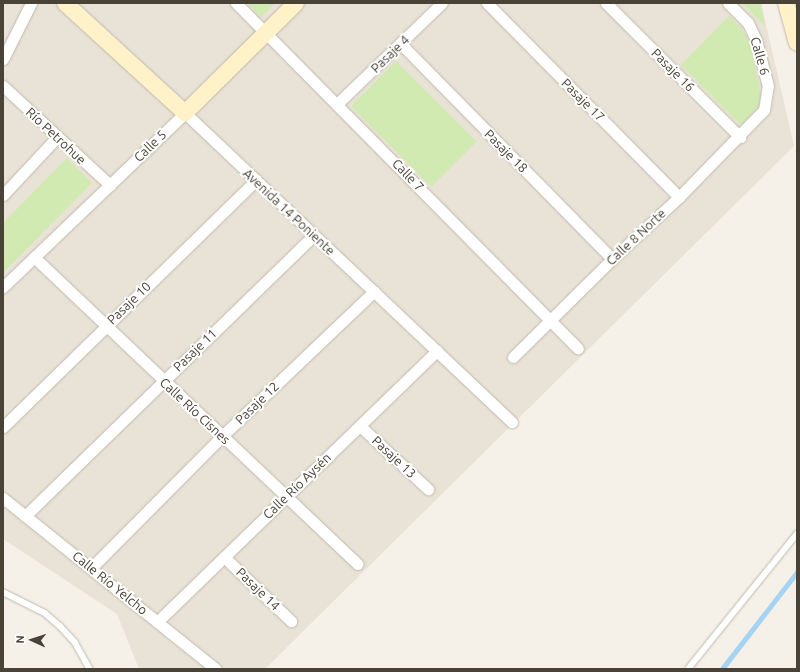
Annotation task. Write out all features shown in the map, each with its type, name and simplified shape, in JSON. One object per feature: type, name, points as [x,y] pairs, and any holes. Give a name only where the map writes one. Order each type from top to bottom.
[{"type":"street","points":[[3,59],[31,3]]},
{"type":"street","name":"Avenida 14 Poniente","points":[[65,3],[185,113],[512,422]]},
{"type":"street","name":"Calle 7","points":[[236,3],[338,103],[578,349]]},
{"type":"street","name":"Calle 5","points":[[3,287],[185,113],[296,3]]},
{"type":"street","name":"Pasaje 4","points":[[338,103],[442,3]]},
{"type":"street","name":"Pasaje 17","points":[[487,3],[679,197]]},
{"type":"street","name":"Pasaje 16","points":[[606,3],[740,136]]},
{"type":"street","name":"Calle 6","points":[[728,3],[748,23],[756,40],[768,94],[759,117]]},
{"type":"street","points":[[786,3],[797,43]]},
{"type":"street","name":"Pasaje 18","points":[[401,44],[612,258]]},
{"type":"street","name":"Río Petrohue","points":[[3,86],[110,185]]},
{"type":"street","name":"Calle 8 Norte","points":[[514,357],[612,258],[679,197],[759,117]]},
{"type":"street","points":[[3,195],[57,137]]},
{"type":"street","name":"Pasaje 10","points":[[3,427],[256,180]]},
{"type":"street","name":"Pasaje 11","points":[[25,516],[163,380],[314,235]]},
{"type":"street","name":"Calle Río Cisnes","points":[[34,257],[286,498],[358,564]]},
{"type":"street","name":"Pasaje 12","points":[[91,568],[222,436],[374,291]]},
{"type":"street","name":"Calle Río Aysén","points":[[157,622],[437,351]]},
{"type":"street","name":"Pasaje 13","points":[[360,426],[428,489]]},
{"type":"street","name":"Calle Río Yelcho","points":[[3,498],[216,669]]},
{"type":"street","name":"Pasaje 14","points":[[224,557],[291,621]]},
{"type":"lane","points":[[688,669],[797,534]]},
{"type":"lane","points":[[3,592],[45,613],[60,626],[75,642],[90,669]]},
{"type":"shaded area","points":[[3,3],[761,3],[794,146],[265,669],[139,669],[117,614],[3,539]]},
{"type":"green space","points":[[247,3],[275,3],[261,17]]},
{"type":"green space","points":[[742,3],[761,3],[765,26]]},
{"type":"green space","points":[[729,16],[742,29],[750,44],[761,95],[758,107],[741,125],[681,65]]},
{"type":"green space","points":[[396,61],[477,142],[431,187],[351,106]]},
{"type":"green space","points":[[67,158],[92,183],[3,273],[3,223]]},
{"type":"waterway","points":[[722,669],[797,572]]}]
